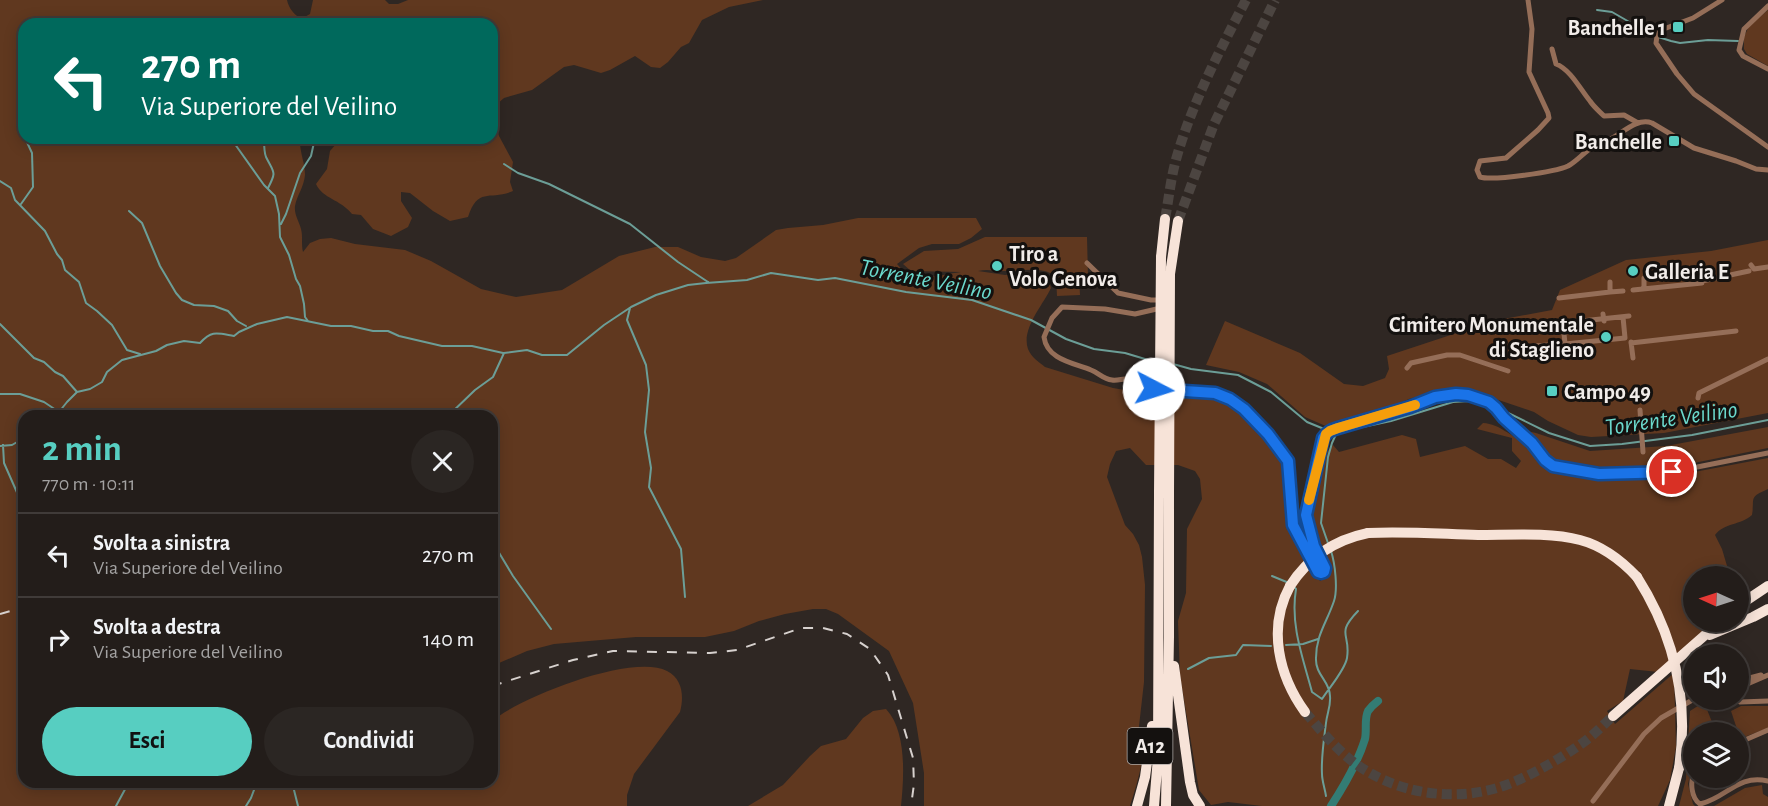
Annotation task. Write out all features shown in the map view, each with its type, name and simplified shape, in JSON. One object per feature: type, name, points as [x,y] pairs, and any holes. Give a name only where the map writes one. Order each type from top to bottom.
[{"type":"highway","points":[[1154,806],[1158,757],[1169,292],[1165,219]]},
{"type":"highway","points":[[1166,257],[1178,221]]},
{"type":"highway","points":[[1164,493],[1169,637],[1166,806]]},
{"type":"highway","points":[[1305,712],[1290,689],[1283,672],[1279,653],[1279,615],[1290,586],[1301,570],[1323,551],[1340,541],[1368,533],[1570,538],[1604,550],[1622,562],[1636,577],[1665,629],[1678,674],[1683,721],[1679,768],[1669,806]]},
{"type":"highway","points":[[1749,599],[1768,586]]},
{"type":"highway","points":[[1701,639],[1768,609]]},
{"type":"highway","points":[[1613,716],[1709,632]]},
{"type":"highway","points":[[1169,637],[1190,782],[1193,795],[1200,806]]},
{"type":"highway","name":"A12","points":[[1137,806],[1145,777],[1158,685]]},
{"type":"street","points":[[1528,0],[1532,29],[1528,72],[1548,113],[1548,118],[1506,158],[1480,161],[1477,171],[1480,177],[1529,175],[1561,169],[1572,164],[1594,146],[1645,121],[1694,148],[1768,170]]},
{"type":"street","points":[[1722,0],[1693,18],[1661,30],[1656,43],[1694,94],[1768,147]]},
{"type":"street","points":[[1768,6],[1743,29],[1739,50],[1743,56],[1768,69]]},
{"type":"street","points":[[1552,49],[1556,64],[1573,78],[1604,116],[1620,114],[1638,123]]},
{"type":"street","points":[[1087,263],[1118,293],[1151,300],[1173,299],[1175,304],[1135,315],[1105,309],[1067,307],[1059,309],[1053,315],[1045,331],[1045,342],[1054,354],[1063,360],[1095,372],[1102,378],[1113,381],[1129,379],[1154,389],[1215,393],[1230,399],[1244,409],[1268,434],[1287,459],[1293,525],[1318,572],[1321,573],[1325,568],[1314,546],[1306,515],[1323,438],[1330,431],[1338,428],[1410,407],[1435,397],[1468,395],[1489,402],[1553,466],[1599,474],[1672,472],[1768,453]]},
{"type":"street","points":[[1633,290],[1702,283],[1702,281],[1750,268],[1768,267]]},
{"type":"street","points":[[1700,272],[1702,281]]},
{"type":"street","points":[[1644,278],[1644,289]]},
{"type":"street","points":[[1610,282],[1610,292]]},
{"type":"street","points":[[1559,298],[1623,291]]},
{"type":"street","points":[[1603,314],[1604,321]]},
{"type":"street","points":[[1580,316],[1581,323]]},
{"type":"street","points":[[1534,346],[1565,344],[1625,338],[1628,317],[1563,323],[1565,344]]},
{"type":"street","points":[[1633,358],[1631,341],[1736,331]]},
{"type":"street","points":[[1407,368],[1412,363],[1451,354],[1508,371]]},
{"type":"street","points":[[1698,398],[1700,393],[1768,359]]},
{"type":"street","points":[[1640,410],[1643,452]]},
{"type":"street","points":[[1749,678],[1765,676]]},
{"type":"street","points":[[1749,683],[1765,676]]},
{"type":"street","points":[[1749,702],[1768,701]]},
{"type":"street","points":[[1593,801],[1644,734],[1660,718],[1683,705]]},
{"type":"street","points":[[1749,738],[1768,730]]},
{"type":"street","points":[[1749,779],[1768,781]]},
{"type":"street","points":[[1692,788],[1694,799],[1700,804],[1730,788]]},
{"type":"shaded area","points":[[0,0],[287,0],[292,11],[300,18],[18,18],[18,144],[300,144],[305,175],[295,209],[302,232],[303,252],[310,243],[331,238],[355,244],[405,250],[431,261],[481,289],[516,297],[562,290],[619,256],[655,247],[678,247],[701,257],[725,261],[736,258],[776,230],[823,225],[858,218],[976,218],[982,229],[971,238],[959,244],[932,244],[919,248],[897,264],[910,274],[926,277],[961,272],[911,271],[903,264],[924,251],[958,249],[985,237],[1087,237],[1088,277],[1079,277],[1080,295],[1057,296],[1056,276],[1043,271],[978,271],[1005,275],[1035,272],[1047,276],[1051,288],[1030,325],[1027,341],[1031,354],[1045,367],[1113,388],[1136,392],[1211,395],[1243,414],[1269,439],[1283,459],[1293,535],[1320,581],[1328,575],[1330,568],[1317,544],[1309,517],[1324,455],[1333,445],[1339,452],[1402,435],[1416,439],[1420,457],[1465,446],[1488,459],[1501,459],[1516,468],[1521,461],[1512,451],[1512,438],[1477,429],[1483,423],[1495,426],[1526,441],[1536,460],[1549,470],[1585,476],[1683,476],[1768,458],[1768,489],[1755,496],[1752,515],[1723,528],[1715,535],[1727,566],[1683,566],[1683,632],[1703,632],[1690,644],[1683,644],[1683,650],[1658,672],[1630,669],[1623,701],[1607,711],[1615,724],[1674,673],[1676,747],[1670,780],[1658,806],[1262,806],[1228,802],[1211,805],[1199,790],[1180,676],[1178,621],[1186,593],[1187,529],[1202,499],[1200,479],[1195,471],[1178,465],[1146,465],[1130,448],[1116,451],[1107,477],[1125,525],[1139,545],[1145,585],[1144,682],[1138,735],[1143,743],[1143,757],[1130,806],[924,806],[924,773],[913,703],[889,651],[838,614],[826,609],[785,614],[734,631],[705,637],[636,637],[554,644],[527,651],[498,663],[498,410],[18,410],[18,788],[498,788],[498,717],[527,701],[577,680],[629,668],[651,667],[667,671],[676,679],[681,689],[680,712],[634,774],[627,795],[627,806],[0,806]]},
{"type":"shaded area","points":[[313,0],[385,0],[389,4],[398,4],[408,0],[763,0],[729,7],[702,20],[689,43],[681,47],[660,68],[651,67],[635,56],[601,73],[574,65],[564,67],[532,90],[504,98],[498,103],[498,18],[303,18],[310,14]]},
{"type":"shaded area","points":[[1768,10],[1768,66],[1747,54],[1744,49],[1744,37],[1749,26]]},
{"type":"shaded area","points":[[498,132],[513,162],[510,182],[513,191],[481,198],[476,201],[468,217],[450,221],[410,193],[401,192],[401,201],[412,218],[408,227],[391,236],[373,229],[361,215],[352,214],[319,189],[316,184],[327,169],[330,151],[336,144],[498,144]]},
{"type":"shaded area","name":"Cimitero Monumentale di Staglieno","points":[[1768,240],[1768,413],[1664,433],[1591,437],[1578,435],[1534,412],[1466,389],[1450,388],[1409,399],[1371,415],[1328,427],[1305,417],[1267,384],[1239,372],[1206,365],[1225,321],[1300,353],[1344,384],[1363,386],[1385,378],[1389,369],[1387,356],[1493,321],[1552,310],[1560,290],[1626,260],[1711,251]]},
{"type":"shaded area","points":[[1768,427],[1768,448],[1669,468],[1601,472],[1553,461],[1527,431],[1590,451],[1666,446]]},
{"type":"shaded area","points":[[1749,706],[1768,706],[1768,728],[1749,735],[1749,722],[1735,722],[1731,711],[1749,710]]},
{"type":"shaded area","points":[[886,709],[898,729],[901,742],[903,782],[901,806],[748,806],[783,785],[821,746],[846,739],[863,718],[873,711]]},
{"type":"shaded area","points":[[1707,710],[1712,722],[1689,722],[1690,711]]},
{"type":"shaded area","points":[[1762,785],[1763,794],[1768,797],[1768,806],[1714,806],[1745,788]]},
{"type":"shaded area","points":[[1684,788],[1689,788],[1695,806],[1679,806]]},
{"type":"waterway","points":[[1597,10],[1612,12],[1652,35],[1680,43],[1708,40],[1738,41]]},
{"type":"waterway","points":[[21,204],[33,187],[32,153],[28,144]]},
{"type":"waterway","points":[[235,144],[264,185],[275,196],[280,237],[300,286],[305,317],[308,321]]},
{"type":"waterway","points":[[264,144],[265,155],[273,172],[268,188]]},
{"type":"waterway","points":[[281,224],[300,173],[311,156],[314,144]]},
{"type":"waterway","points":[[504,164],[518,173],[549,184],[630,224],[678,262],[708,282]]},
{"type":"waterway","points":[[0,181],[11,188],[15,200],[45,231],[62,260],[65,270],[79,282],[86,303],[112,325],[127,350],[140,354]]},
{"type":"waterway","points":[[129,211],[142,223],[160,266],[182,300],[194,305],[214,306],[228,311],[237,321],[246,326]]},
{"type":"waterway","name":"Torrente Veilino","points":[[454,410],[493,377],[504,353],[527,350],[542,355],[567,355],[604,325],[631,307],[656,295],[688,285],[747,280],[771,273],[818,280],[835,278],[906,292],[972,300],[1031,320],[1066,339],[1094,349],[1125,353],[1155,362]]},
{"type":"waterway","points":[[630,308],[627,320],[646,365],[649,390],[645,432],[651,468],[649,487],[681,549],[685,597]]},
{"type":"waterway","points":[[61,410],[77,392],[90,389],[102,382],[107,372],[122,360],[184,341],[200,343],[208,336],[215,334],[234,336],[257,324],[287,317],[331,326],[388,331],[399,336],[442,346],[472,346],[503,353]]},
{"type":"waterway","points":[[0,324],[34,358],[44,362],[63,376],[77,392]]},
{"type":"waterway","name":"Torrente Veilino","points":[[1173,364],[1191,369],[1238,375],[1271,392],[1307,422],[1329,431]]},
{"type":"waterway","points":[[0,394],[20,394],[44,402],[56,410]]},
{"type":"waterway","name":"Torrente Veilino","points":[[1335,431],[1391,421],[1453,402],[1469,401],[1493,407]]},
{"type":"waterway","name":"Torrente Veilino","points":[[1498,408],[1549,433],[1590,446],[1692,435],[1768,420]]},
{"type":"waterway","points":[[1329,546],[1321,523],[1328,457],[1337,432]]},
{"type":"waterway","points":[[0,446],[12,445],[18,442]]},
{"type":"waterway","points":[[3,445],[4,463],[18,495]]},
{"type":"waterway","points":[[498,551],[551,629]]},
{"type":"waterway","points":[[1326,796],[1322,777],[1322,761],[1330,696],[1328,686],[1316,664],[1316,650],[1336,590],[1331,551]]},
{"type":"waterway","points":[[1272,576],[1289,583]]},
{"type":"waterway","points":[[1293,586],[1296,589],[1295,616],[1301,654],[1312,692],[1322,699],[1346,663],[1348,650],[1345,630],[1358,611]]},
{"type":"waterway","points":[[1286,645],[1303,644],[1318,639]]},
{"type":"waterway","points":[[1188,669],[1209,658],[1236,655],[1243,645],[1271,646]]},
{"type":"waterway","points":[[1331,806],[1362,748],[1368,711],[1378,701]]},
{"type":"waterway","name":"Torrente Veilino","points":[[116,806],[126,788]]},
{"type":"waterway","points":[[246,806],[255,788]]},
{"type":"waterway","points":[[294,788],[298,806]]},
{"type":"tunnel","points":[[1165,219],[1175,164],[1183,136],[1217,57],[1246,0]]},
{"type":"tunnel","points":[[1178,221],[1214,124],[1275,0]]},
{"type":"tunnel","points":[[1305,712],[1346,756],[1362,768],[1398,785],[1437,794],[1478,792],[1507,785],[1583,743],[1613,716]]},
{"type":"railway","points":[[0,614],[18,609]]},
{"type":"railway","points":[[498,684],[573,660],[613,651],[710,653],[737,650],[801,628],[823,628],[847,634],[870,649],[888,675],[913,758],[914,784],[911,806]]},
{"type":"slow traffic","points":[[1309,500],[1323,438],[1326,434],[1338,428],[1415,405]]},
{"type":"place","name":"Banchelle 1","points":[[1678,27]]},
{"type":"place","name":"Banchelle","points":[[1674,141]]},
{"type":"place","name":"Tiro a Volo Genova","points":[[997,266]]},
{"type":"place","name":"Galleria E","points":[[1633,271]]},
{"type":"place","name":"Cimitero Monumentale di Staglieno","points":[[1606,337]]},
{"type":"place","name":"Campo 49","points":[[1552,391]]},
{"type":"route","points":[[1154,389],[1215,393],[1230,399],[1244,409],[1268,434],[1288,461],[1293,525],[1318,572],[1321,573],[1325,568],[1314,546],[1306,509],[1323,438],[1330,431],[1338,428],[1410,407],[1435,397],[1468,395],[1489,402],[1553,466],[1599,474],[1672,472]]}]
